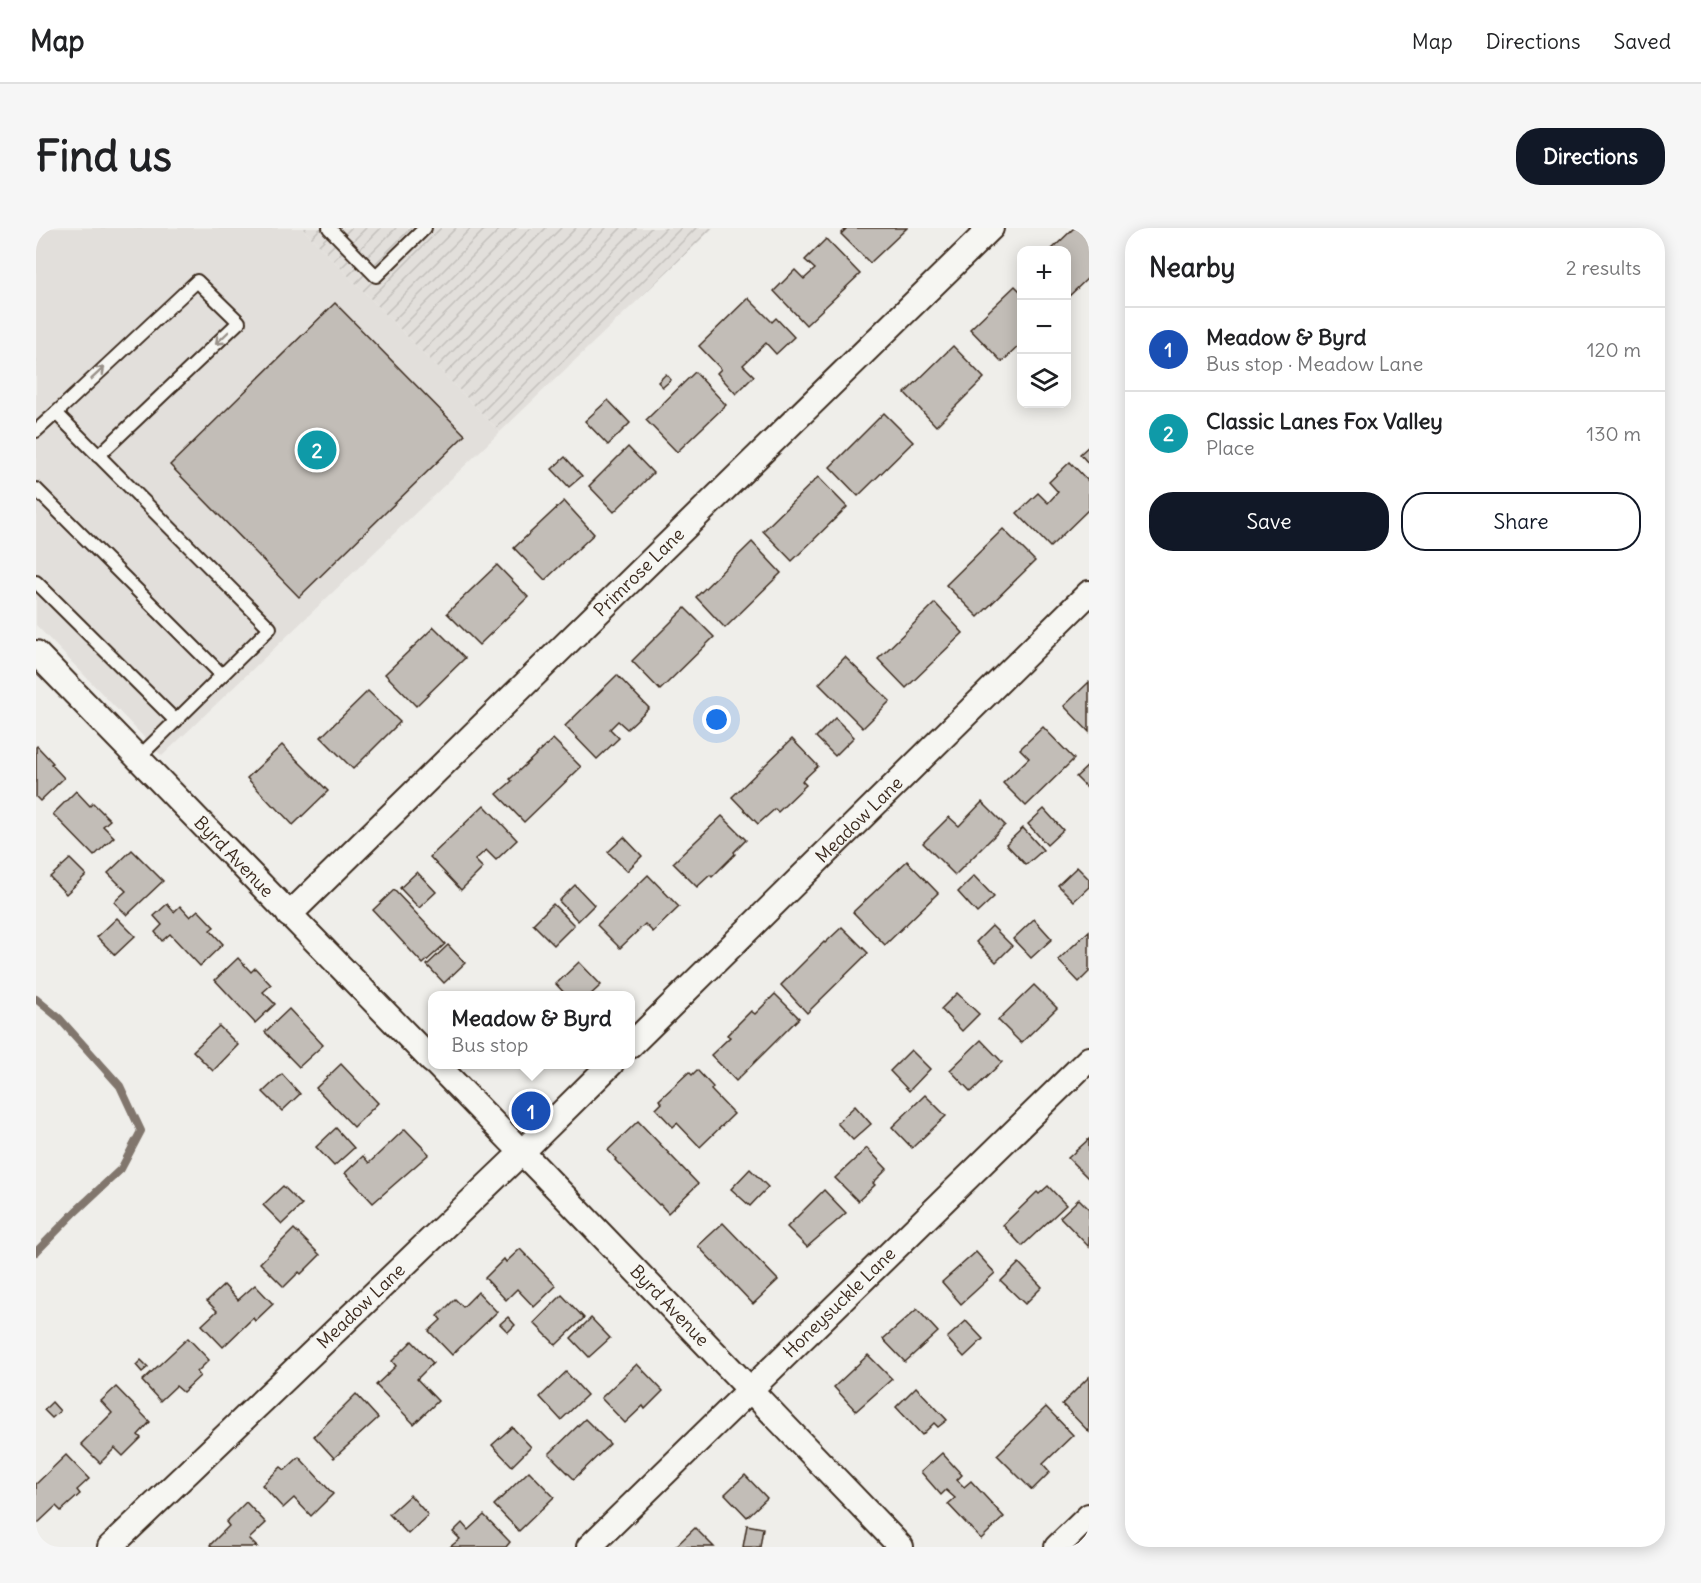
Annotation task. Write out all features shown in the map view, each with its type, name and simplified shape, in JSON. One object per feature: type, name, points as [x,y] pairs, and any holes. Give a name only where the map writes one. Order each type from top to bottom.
[{"type":"street","name":"Primrose Lane","points":[[289,915],[991,228]]},
{"type":"street","name":"Meadow Lane","points":[[635,1041],[1089,593]]},
{"type":"street","name":"Byrd Avenue","points":[[36,653],[428,1057]]},
{"type":"street","name":"Honeysuckle Lane","points":[[589,1547],[1089,1059]]},
{"type":"street","name":"Byrd Avenue","points":[[440,1069],[901,1547]]},
{"type":"street","name":"Meadow Lane","points":[[110,1547],[607,1069]]},
{"type":"street","points":[[1057,1547],[1089,1516]]},
{"type":"lane","points":[[329,228],[376,276],[425,228]]},
{"type":"lane","points":[[36,431],[196,282],[239,322],[98,456]]},
{"type":"lane","points":[[56,413],[270,628],[138,758]]},
{"type":"lane","points":[[36,489],[222,675]]},
{"type":"lane","points":[[36,582],[176,721]]},
{"type":"shaded area","points":[[36,228],[302,228],[500,432],[162,756],[36,625]]},
{"type":"shaded area","points":[[302,228],[713,228],[500,432]]},
{"type":"building","points":[[847,228],[907,228],[870,263],[841,234]]},
{"type":"building","points":[[1074,228],[1081,228],[1089,236],[1089,277],[1071,294],[1071,246],[1055,246]]},
{"type":"building","points":[[826,239],[860,274],[806,325],[774,291],[795,270],[804,279],[815,269],[805,260]]},
{"type":"building","points":[[1015,286],[1017,288],[1017,348],[1002,362],[970,329]]},
{"type":"building","points":[[748,298],[772,322],[776,318],[794,337],[776,354],[766,343],[743,365],[754,376],[736,394],[717,373],[721,369],[699,346]]},
{"type":"building","points":[[335,303],[465,435],[299,597],[170,465]]},
{"type":"building","points":[[953,346],[984,378],[936,426],[905,393]]},
{"type":"building","points":[[695,372],[726,405],[677,452],[646,420]]},
{"type":"building","points":[[666,374],[671,380],[663,387],[658,382]]},
{"type":"building","points":[[608,400],[630,423],[608,445],[585,421]]},
{"type":"building","points":[[884,413],[913,442],[858,496],[830,467]]},
{"type":"building","points":[[1089,446],[1089,464],[1080,454]]},
{"type":"building","points":[[628,447],[653,473],[614,512],[589,486]]},
{"type":"building","points":[[565,457],[582,476],[569,487],[552,469]]},
{"type":"building","points":[[1070,462],[1089,482],[1089,509],[1050,547],[1017,513],[1038,493],[1048,503],[1058,492],[1049,482]]},
{"type":"building","points":[[818,477],[847,507],[792,561],[763,531]]},
{"type":"building","points":[[564,501],[594,534],[545,580],[514,548]]},
{"type":"building","points":[[1003,529],[1035,561],[978,617],[946,585]]},
{"type":"building","points":[[752,542],[781,573],[725,628],[696,597]]},
{"type":"building","points":[[497,565],[528,597],[479,645],[447,613]]},
{"type":"building","points":[[935,603],[963,633],[906,688],[878,659]]},
{"type":"building","points":[[685,608],[714,637],[660,690],[632,661]]},
{"type":"building","points":[[434,627],[465,658],[416,706],[385,674]]},
{"type":"building","points":[[845,657],[890,701],[863,728],[819,684]]},
{"type":"building","points":[[617,675],[649,708],[627,729],[618,721],[610,729],[619,738],[597,759],[565,726]]},
{"type":"building","points":[[1089,682],[1089,732],[1064,706]]},
{"type":"building","points":[[368,691],[400,722],[353,769],[321,737]]},
{"type":"building","points":[[835,718],[854,737],[835,756],[816,737]]},
{"type":"building","points":[[1043,727],[1074,759],[1026,806],[1003,783],[1029,758],[1020,749]]},
{"type":"building","points":[[553,739],[581,767],[524,822],[497,794]]},
{"type":"building","points":[[792,739],[818,766],[802,781],[806,785],[778,812],[775,809],[758,824],[732,797]]},
{"type":"building","points":[[282,745],[328,791],[293,825],[247,778]]},
{"type":"building","points":[[37,746],[64,778],[40,801],[36,797]]},
{"type":"building","points":[[1089,765],[1089,790],[1076,777]]},
{"type":"building","points":[[76,791],[90,806],[93,803],[110,820],[103,826],[114,837],[94,856],[53,814]]},
{"type":"building","points":[[982,802],[1005,825],[955,875],[923,843],[949,817],[959,826]]},
{"type":"building","points":[[484,805],[517,840],[496,860],[486,850],[475,860],[483,868],[461,890],[430,857]]},
{"type":"building","points":[[1044,809],[1063,830],[1047,845],[1028,824]]},
{"type":"building","points":[[722,816],[746,840],[712,877],[710,875],[697,887],[673,863]]},
{"type":"building","points":[[1023,828],[1043,850],[1026,865],[1006,844]]},
{"type":"building","points":[[624,837],[642,856],[627,871],[608,852]]},
{"type":"building","points":[[132,850],[163,881],[127,915],[114,902],[126,891],[108,873]]},
{"type":"building","points":[[70,859],[86,875],[66,894],[50,877]]},
{"type":"building","points":[[907,861],[938,893],[885,945],[853,912]]},
{"type":"building","points":[[1077,867],[1089,879],[1089,887],[1074,901],[1058,885]]},
{"type":"building","points":[[417,872],[436,892],[419,908],[400,888]]},
{"type":"building","points":[[648,875],[679,907],[653,932],[645,924],[620,948],[597,925]]},
{"type":"building","points":[[974,876],[994,897],[977,913],[958,892]]},
{"type":"building","points":[[575,885],[594,905],[578,921],[559,901]]},
{"type":"building","points":[[394,890],[445,944],[423,964],[373,910]]},
{"type":"building","points":[[167,904],[174,912],[180,906],[190,917],[198,910],[214,927],[210,930],[223,944],[200,966],[170,934],[162,941],[155,932],[162,925],[154,916]]},
{"type":"building","points":[[553,904],[574,925],[554,945],[533,924]]},
{"type":"building","points":[[117,918],[135,936],[115,955],[97,937]]},
{"type":"building","points":[[1034,919],[1052,939],[1031,958],[1013,939]]},
{"type":"building","points":[[992,926],[1012,946],[996,962],[976,942]]},
{"type":"building","points":[[842,927],[868,953],[807,1013],[781,985]]},
{"type":"building","points":[[1089,931],[1089,972],[1079,982],[1058,960]]},
{"type":"building","points":[[448,945],[465,963],[444,983],[427,965]]},
{"type":"building","points":[[238,958],[251,972],[255,968],[271,985],[263,992],[275,1004],[255,1023],[215,980]]},
{"type":"building","points":[[579,962],[601,985],[594,991],[562,991],[556,984]]},
{"type":"building","points":[[1034,985],[1057,1008],[1021,1043],[998,1020]]},
{"type":"building","points":[[957,993],[979,1014],[962,1031],[941,1009]]},
{"type":"building","points":[[775,994],[799,1018],[736,1081],[711,1055],[730,1037],[727,1035],[751,1011],[755,1014]]},
{"type":"building","points":[[289,1009],[323,1045],[299,1067],[265,1032]]},
{"type":"building","points":[[219,1026],[238,1045],[213,1071],[193,1051]]},
{"type":"building","points":[[981,1040],[1002,1062],[971,1092],[950,1070]]},
{"type":"building","points":[[911,1050],[930,1069],[909,1091],[890,1071]]},
{"type":"building","points":[[341,1064],[378,1103],[354,1127],[316,1088]]},
{"type":"building","points":[[697,1070],[713,1087],[711,1090],[734,1114],[700,1147],[677,1123],[673,1127],[656,1109],[662,1103],[659,1100],[689,1072],[692,1075]]},
{"type":"building","points":[[282,1074],[300,1094],[282,1111],[263,1092]]},
{"type":"building","points":[[925,1095],[946,1116],[912,1148],[892,1127]]},
{"type":"building","points":[[855,1106],[871,1124],[853,1140],[837,1123]]},
{"type":"building","points":[[638,1121],[698,1184],[668,1213],[615,1160],[608,1150]]},
{"type":"building","points":[[336,1128],[354,1148],[334,1166],[316,1147]]},
{"type":"building","points":[[405,1129],[429,1154],[373,1203],[345,1173],[363,1156],[369,1163]]},
{"type":"building","points":[[1089,1139],[1089,1176],[1088,1178],[1068,1158]]},
{"type":"building","points":[[867,1148],[887,1169],[873,1183],[875,1185],[858,1201],[835,1178]]},
{"type":"building","points":[[750,1169],[768,1187],[750,1206],[731,1189]]},
{"type":"building","points":[[283,1186],[302,1205],[282,1224],[263,1205]]},
{"type":"building","points":[[1048,1186],[1066,1205],[1022,1246],[1003,1225],[1037,1192],[1039,1194]]},
{"type":"building","points":[[824,1190],[846,1213],[807,1247],[787,1227]]},
{"type":"building","points":[[1079,1199],[1089,1209],[1089,1247],[1060,1217]]},
{"type":"building","points":[[723,1223],[778,1280],[753,1304],[698,1246]]},
{"type":"building","points":[[294,1229],[320,1255],[284,1287],[260,1263]]},
{"type":"building","points":[[520,1249],[556,1286],[534,1307],[517,1289],[506,1300],[485,1278],[504,1259],[506,1262]]},
{"type":"building","points":[[976,1252],[995,1273],[961,1304],[942,1282]]},
{"type":"building","points":[[1019,1263],[1042,1287],[1025,1304],[1001,1281]]},
{"type":"building","points":[[224,1285],[238,1300],[255,1285],[273,1304],[255,1321],[253,1318],[223,1347],[202,1325],[217,1311],[207,1301]]},
{"type":"building","points":[[478,1292],[497,1312],[452,1355],[429,1331],[441,1320],[438,1316],[455,1299],[463,1307]]},
{"type":"building","points":[[562,1295],[584,1318],[556,1345],[534,1323]]},
{"type":"building","points":[[917,1309],[938,1332],[905,1362],[883,1339]]},
{"type":"building","points":[[508,1317],[515,1325],[508,1332],[500,1324]]},
{"type":"building","points":[[591,1318],[610,1338],[589,1357],[571,1338]]},
{"type":"building","points":[[966,1321],[983,1339],[964,1357],[947,1338]]},
{"type":"building","points":[[188,1338],[209,1360],[197,1372],[200,1376],[183,1392],[176,1386],[160,1401],[142,1381]]},
{"type":"building","points":[[412,1341],[433,1363],[417,1379],[438,1401],[414,1424],[376,1385],[396,1366],[392,1361]]},
{"type":"building","points":[[868,1355],[892,1379],[856,1411],[834,1387]]},
{"type":"building","points":[[141,1360],[148,1367],[142,1372],[136,1365]]},
{"type":"building","points":[[637,1364],[663,1391],[645,1409],[643,1406],[625,1423],[601,1398]]},
{"type":"building","points":[[566,1372],[587,1395],[561,1420],[540,1397]]},
{"type":"building","points":[[1089,1377],[1089,1432],[1062,1404]]},
{"type":"building","points":[[116,1387],[150,1422],[138,1435],[141,1438],[123,1456],[115,1448],[100,1463],[81,1444],[112,1413],[101,1401]]},
{"type":"building","points":[[916,1387],[947,1420],[938,1427],[934,1423],[922,1435],[896,1407]]},
{"type":"building","points":[[356,1394],[378,1418],[334,1458],[314,1436]]},
{"type":"building","points":[[52,1402],[60,1411],[52,1418],[44,1410]]},
{"type":"building","points":[[1046,1407],[1073,1435],[1043,1464],[1050,1472],[1032,1490],[997,1455]]},
{"type":"building","points":[[585,1419],[610,1444],[574,1479],[549,1454]]},
{"type":"building","points":[[512,1427],[531,1447],[512,1466],[492,1445]]},
{"type":"building","points":[[942,1453],[962,1475],[957,1480],[964,1487],[971,1481],[1004,1517],[981,1539],[948,1504],[955,1498],[946,1490],[941,1495],[921,1472]]},
{"type":"building","points":[[66,1455],[89,1479],[77,1490],[80,1494],[61,1511],[56,1506],[38,1523],[36,1521],[36,1484]]},
{"type":"building","points":[[299,1457],[333,1494],[311,1516],[294,1498],[283,1508],[262,1485],[281,1467],[285,1470]]},
{"type":"building","points":[[529,1471],[554,1497],[519,1531],[494,1505]]},
{"type":"building","points":[[745,1475],[767,1498],[747,1517],[725,1494]]},
{"type":"building","points":[[410,1495],[428,1515],[408,1534],[389,1514]]},
{"type":"building","points":[[246,1502],[266,1523],[249,1539],[257,1547],[212,1547],[210,1545],[229,1526],[226,1522]]},
{"type":"building","points":[[484,1515],[510,1542],[506,1547],[450,1547],[460,1539],[453,1532],[462,1523],[468,1530]]},
{"type":"building","points":[[747,1525],[763,1528],[760,1547],[743,1547]]},
{"type":"building","points":[[695,1528],[714,1547],[675,1547]]},
{"type":"waterway","points":[[36,999],[59,1018],[120,1086],[141,1131],[121,1169],[36,1252]]},
{"type":"place","name":"Classic Lanes Fox Valley","points":[[317,450]]},
{"type":"place","name":"Meadow & Byrd","points":[[531,1111]]}]
